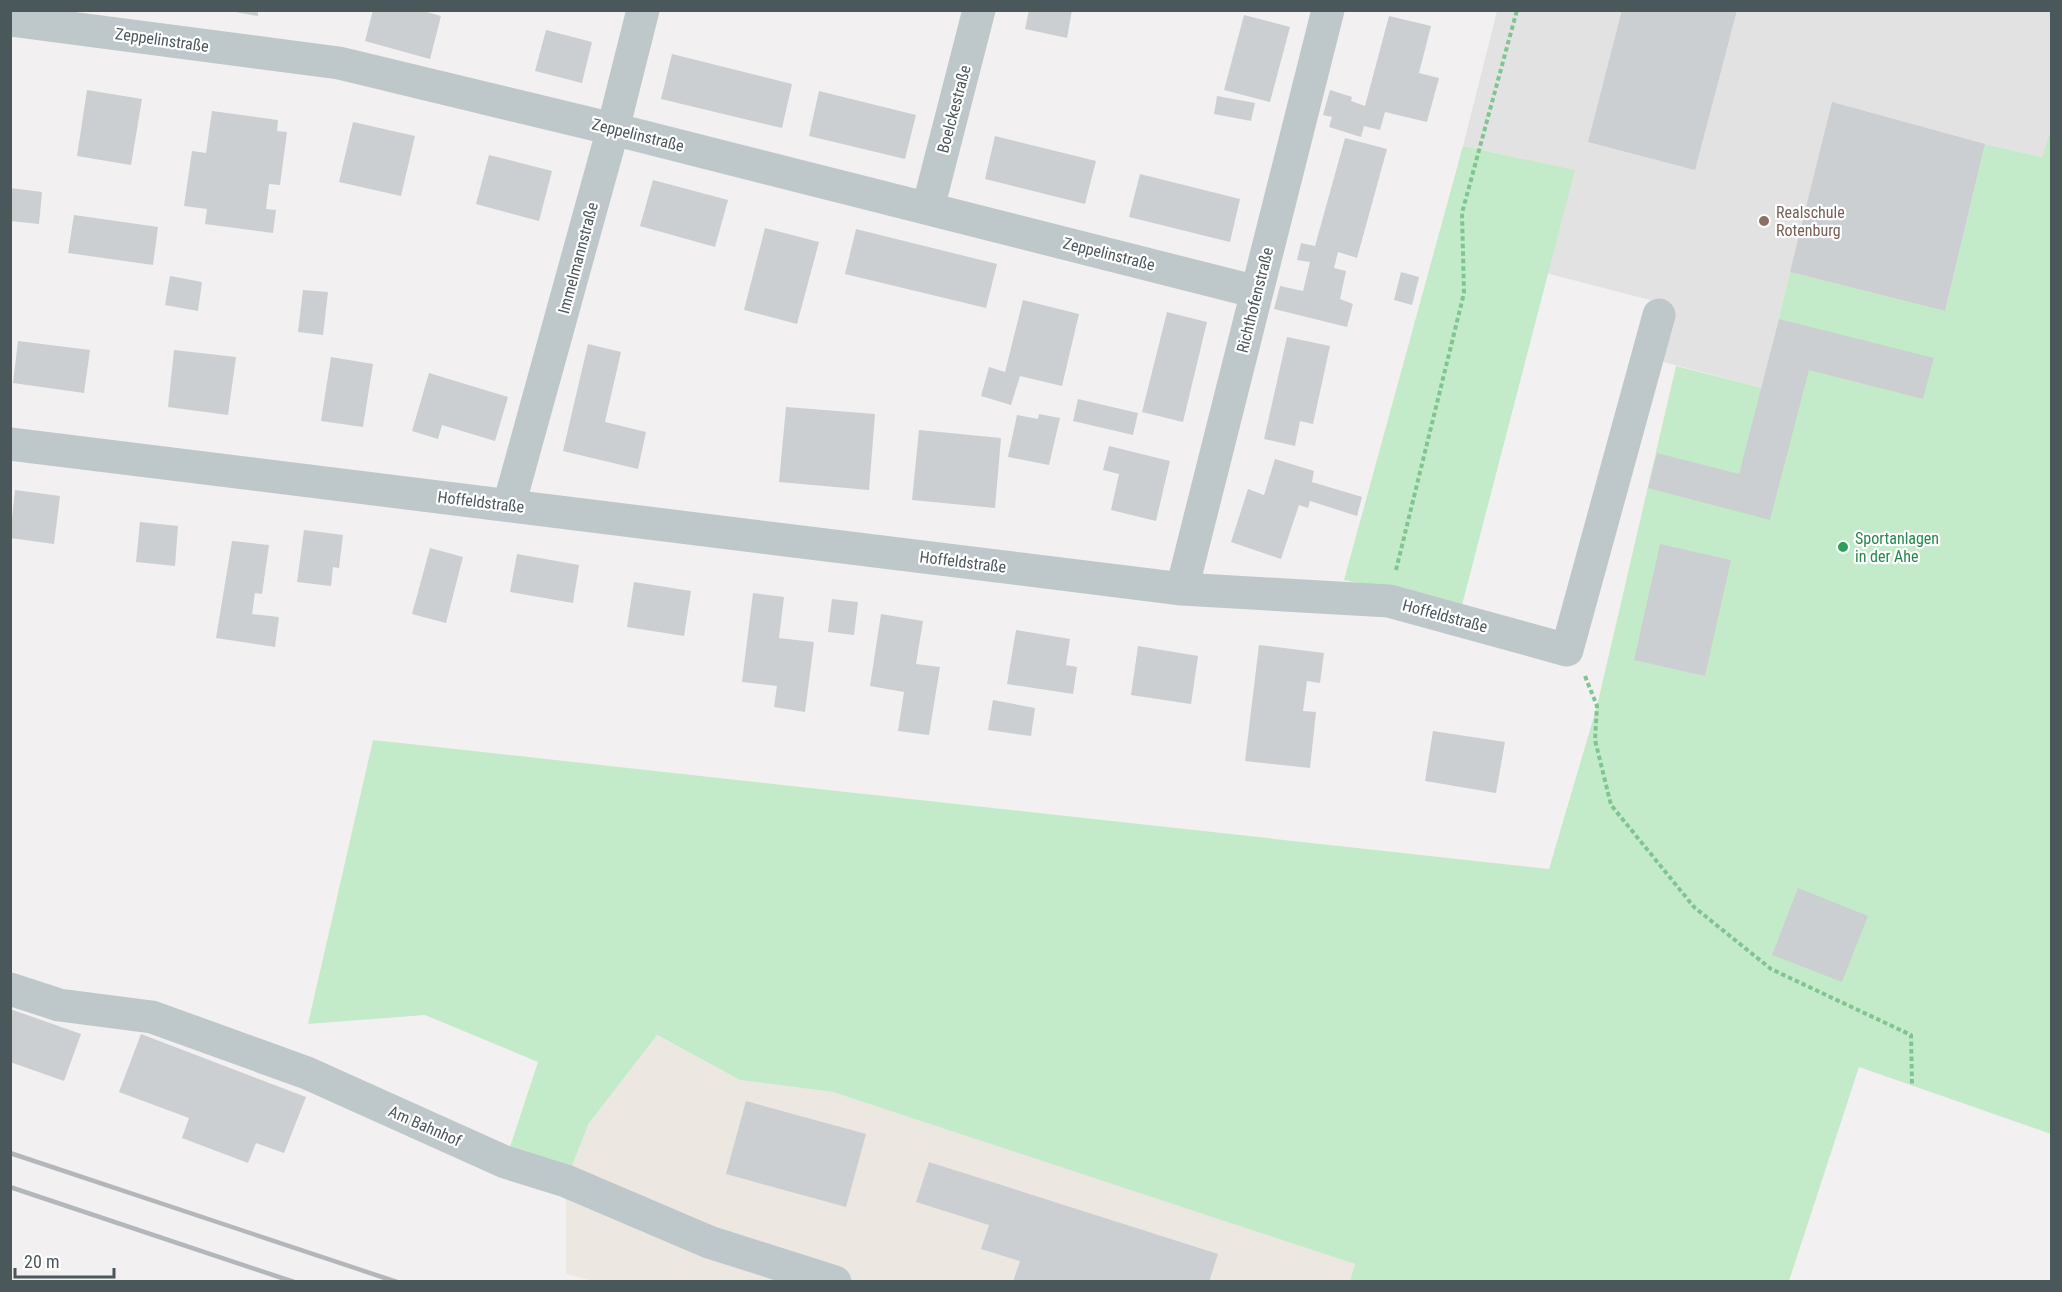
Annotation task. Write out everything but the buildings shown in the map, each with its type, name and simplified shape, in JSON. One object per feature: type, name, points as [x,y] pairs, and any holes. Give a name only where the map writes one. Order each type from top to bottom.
[{"type":"street","name":"Immelmannstraße","points":[[509,505],[614,129],[643,10]]},
{"type":"street","name":"Boelckestraße","points":[[928,208],[980,10]]},
{"type":"street","name":"Richthofenstraße","points":[[1182,589],[1328,10]]},
{"type":"street","name":"Zeppelinstraße","points":[[10,20],[339,63],[614,129],[1257,292]]},
{"type":"street","points":[[1567,650],[1659,315]]},
{"type":"street","name":"Hoffeldstraße","points":[[10,444],[1182,589],[1389,601],[1567,650]]},
{"type":"street","name":"Am Bahnhof","points":[[10,989],[59,1005],[152,1017],[307,1073],[505,1162],[566,1181],[709,1242],[835,1281]]},
{"type":"path","points":[[1389,601],[1464,293],[1462,213],[1517,10]]},
{"type":"path","points":[[1567,650],[1588,679],[1597,706],[1595,740],[1611,805],[1633,834],[1694,907],[1771,969],[1911,1035],[1912,1084]]},
{"type":"shaded area","name":"Realschule Rotenburg","points":[[1497,11],[2051,11],[2051,128],[2042,157],[1985,144],[1945,311],[1790,272],[1762,388],[1656,360],[1669,305],[1546,273],[1574,170],[1463,146]]},
{"type":"shaded area","points":[[656,1035],[740,1080],[833,1092],[1355,1264],[1350,1282],[598,1282],[566,1274],[566,1181],[589,1123]]},
{"type":"green space","points":[[2051,128],[2051,1134],[1859,1067],[1789,1281],[1350,1281],[1355,1264],[833,1092],[740,1080],[657,1035],[589,1123],[566,1181],[505,1162],[538,1062],[425,1015],[308,1024],[373,740],[1549,869],[1597,706],[1676,366],[1762,388],[1790,272],[1945,311],[1985,144],[2042,157]]},
{"type":"green space","points":[[1463,146],[1575,170],[1462,605],[1344,580]]},
{"type":"railway","points":[[10,1153],[397,1282]]},
{"type":"railway","points":[[10,1187],[294,1282]]},
{"type":"place","name":"Realschule Rotenburg","points":[[1764,221]]},
{"type":"place","name":"Sportanlagen in der Ahe","points":[[1843,547]]}]
